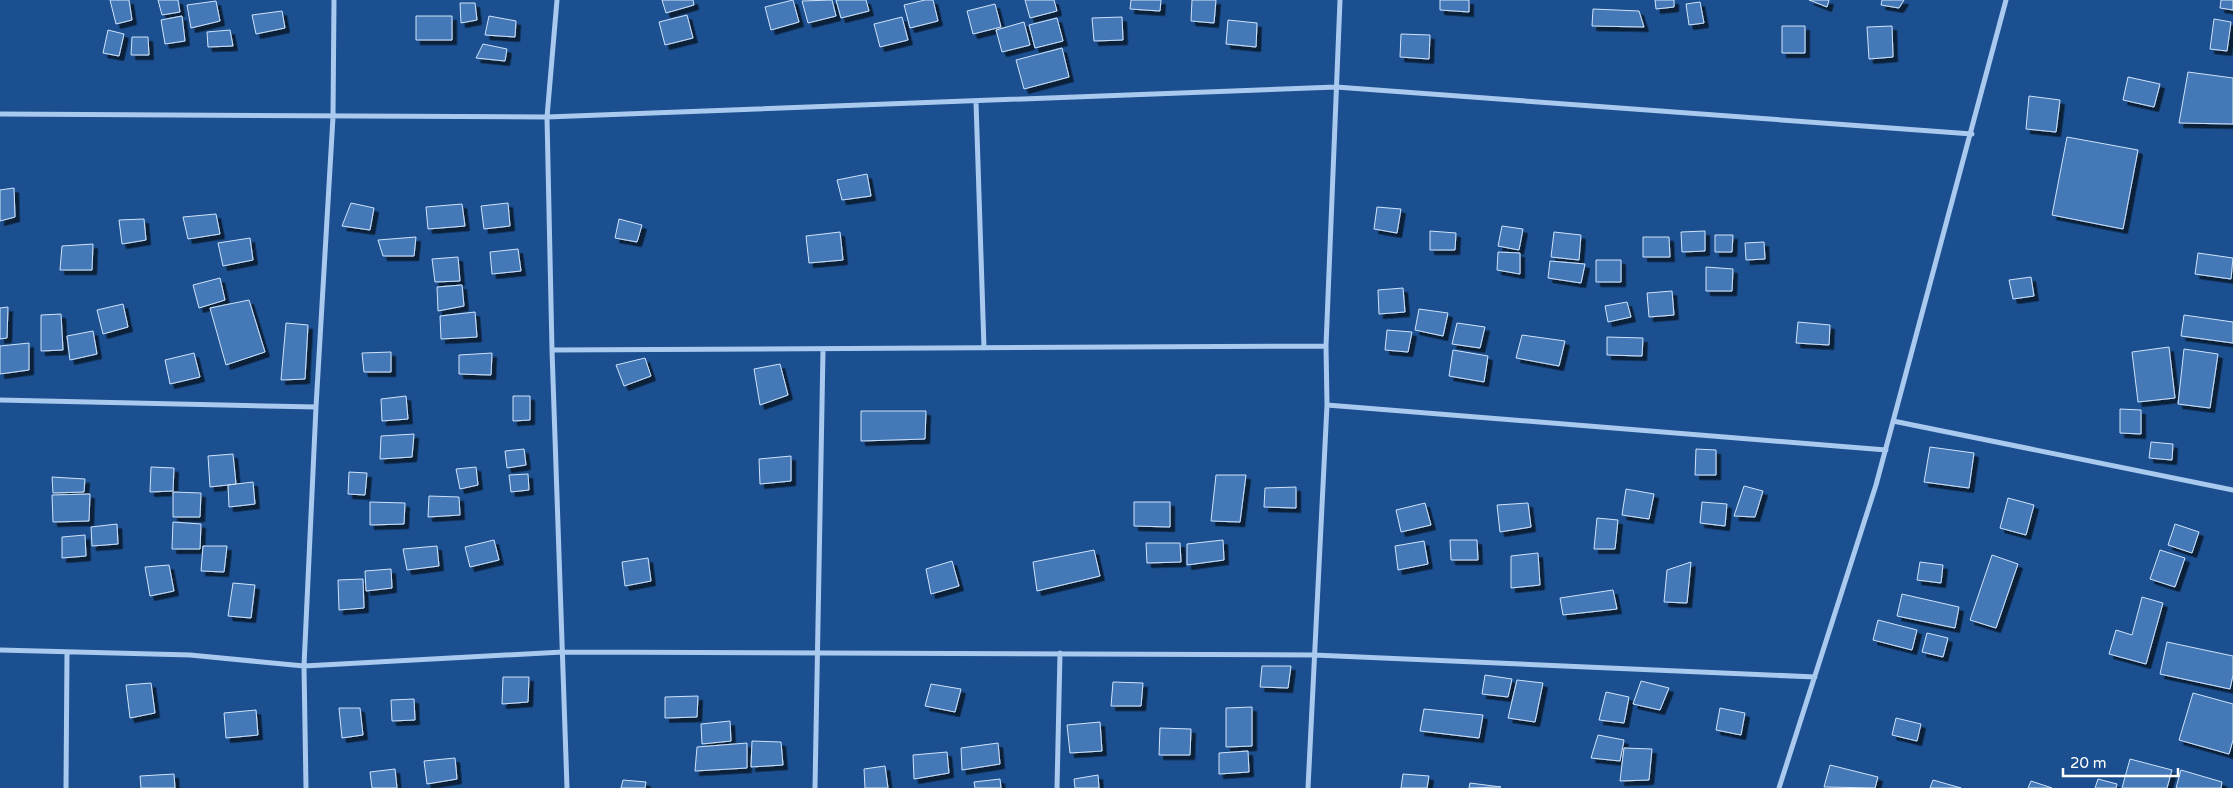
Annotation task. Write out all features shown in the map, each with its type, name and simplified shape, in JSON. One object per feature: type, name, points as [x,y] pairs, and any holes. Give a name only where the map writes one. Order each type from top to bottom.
[{"type":"street","points":[[306,788],[304,666],[316,407],[333,117],[334,0]]},
{"type":"street","points":[[556,0],[546,118],[567,788]]},
{"type":"street","points":[[1308,788],[1328,405],[1326,346],[1340,0]]},
{"type":"street","points":[[1779,788],[1886,450],[1972,134],[2006,0]]},
{"type":"street","points":[[0,114],[546,118],[1336,87],[1972,134]]},
{"type":"street","points":[[976,102],[984,348]]},
{"type":"street","points":[[552,350],[1326,346]]},
{"type":"street","points":[[815,788],[823,350]]},
{"type":"street","points":[[0,400],[316,407]]},
{"type":"street","points":[[1328,405],[1886,450]]},
{"type":"street","points":[[1893,421],[2233,490]]},
{"type":"street","points":[[0,650],[190,655],[304,666],[563,652],[1314,655],[1814,677]]},
{"type":"street","points":[[66,788],[68,652]]},
{"type":"street","points":[[1057,788],[1060,653]]},
{"type":"building","points":[[110,0],[129,0],[132,20],[116,24]]},
{"type":"building","points":[[158,0],[178,0],[180,12],[162,15]]},
{"type":"building","points":[[662,0],[693,0],[694,5],[666,13]]},
{"type":"building","points":[[793,0],[799,22],[771,30],[765,7]]},
{"type":"building","points":[[832,0],[836,16],[808,23],[802,1]]},
{"type":"building","points":[[836,0],[866,0],[869,11],[841,18]]},
{"type":"building","points":[[933,0],[938,21],[910,28],[904,5]]},
{"type":"building","points":[[1025,0],[1054,0],[1057,11],[1030,18]]},
{"type":"building","points":[[1131,0],[1161,0],[1160,11],[1130,9]]},
{"type":"building","points":[[1192,0],[1216,0],[1214,23],[1191,21]]},
{"type":"building","points":[[1440,0],[1469,0],[1469,12],[1440,10]]},
{"type":"building","points":[[1655,0],[1674,0],[1674,7],[1656,9]]},
{"type":"building","points":[[1809,0],[1829,0],[1827,7]]},
{"type":"building","points":[[1882,0],[1904,0],[1899,8],[1881,5]]},
{"type":"building","points":[[2221,0],[2233,0],[2233,10],[2220,8]]},
{"type":"building","points":[[216,1],[220,21],[191,28],[187,5]]},
{"type":"building","points":[[1700,2],[1704,23],[1689,25],[1686,4]]},
{"type":"building","points":[[460,3],[475,3],[477,20],[461,23]]},
{"type":"building","points":[[995,4],[1001,27],[973,34],[967,11]]},
{"type":"building","points":[[1593,9],[1639,11],[1644,27],[1592,26]]},
{"type":"building","points":[[282,11],[285,28],[256,34],[252,15]]},
{"type":"building","points":[[687,15],[693,38],[665,45],[659,22]]},
{"type":"building","points":[[182,16],[185,41],[165,44],[161,20]]},
{"type":"building","points":[[416,16],[452,16],[452,40],[416,40]]},
{"type":"building","points":[[489,16],[516,21],[515,37],[485,35]]},
{"type":"building","points":[[902,17],[908,40],[880,47],[874,24]]},
{"type":"building","points":[[1122,17],[1123,40],[1094,41],[1092,18]]},
{"type":"building","points":[[1057,18],[1063,41],[1035,48],[1029,25]]},
{"type":"building","points":[[2214,19],[2231,22],[2227,51],[2210,49]]},
{"type":"building","points":[[1228,20],[1257,23],[1256,47],[1226,44]]},
{"type":"building","points":[[1024,22],[1030,45],[1002,52],[996,30]]},
{"type":"building","points":[[1782,26],[1805,26],[1805,53],[1782,53]]},
{"type":"building","points":[[1892,26],[1893,57],[1869,59],[1867,27]]},
{"type":"building","points":[[108,30],[124,34],[119,56],[103,53]]},
{"type":"building","points":[[230,30],[233,46],[208,47],[207,32]]},
{"type":"building","points":[[1401,34],[1430,35],[1429,59],[1400,57]]},
{"type":"building","points":[[132,37],[148,37],[149,55],[131,55]]},
{"type":"building","points":[[483,44],[507,49],[505,61],[476,58]]},
{"type":"building","points":[[1062,48],[1069,77],[1024,89],[1016,60]]},
{"type":"building","points":[[2188,72],[2233,78],[2233,124],[2179,123]]},
{"type":"building","points":[[2128,77],[2160,84],[2154,107],[2123,100]]},
{"type":"building","points":[[2029,96],[2060,100],[2056,132],[2026,129]]},
{"type":"building","points":[[2067,137],[2138,150],[2123,229],[2052,215]]},
{"type":"building","points":[[867,174],[871,196],[842,200],[837,180]]},
{"type":"building","points":[[14,188],[15,217],[0,221],[0,190]]},
{"type":"building","points":[[351,203],[374,208],[370,230],[342,226]]},
{"type":"building","points":[[508,203],[510,226],[484,229],[481,206]]},
{"type":"building","points":[[462,204],[465,226],[428,229],[426,207]]},
{"type":"building","points":[[1377,207],[1401,209],[1397,233],[1374,229]]},
{"type":"building","points":[[216,214],[220,234],[188,239],[183,217]]},
{"type":"building","points":[[144,219],[146,240],[122,244],[119,220]]},
{"type":"building","points":[[619,219],[642,225],[637,242],[615,238]]},
{"type":"building","points":[[1502,226],[1523,229],[1519,250],[1498,246]]},
{"type":"building","points":[[1430,231],[1456,233],[1455,250],[1430,250]]},
{"type":"building","points":[[1705,231],[1705,251],[1682,252],[1681,232]]},
{"type":"building","points":[[840,232],[843,260],[809,263],[806,236]]},
{"type":"building","points":[[1554,232],[1581,235],[1579,260],[1551,257]]},
{"type":"building","points":[[1715,235],[1733,235],[1732,252],[1715,252]]},
{"type":"building","points":[[416,237],[414,256],[383,256],[378,240]]},
{"type":"building","points":[[1643,237],[1669,237],[1670,257],[1643,257]]},
{"type":"building","points":[[250,238],[253,260],[223,266],[218,243]]},
{"type":"building","points":[[1764,242],[1765,259],[1746,260],[1745,243]]},
{"type":"building","points":[[93,244],[92,270],[60,270],[62,246]]},
{"type":"building","points":[[518,249],[521,271],[492,274],[490,252]]},
{"type":"building","points":[[1498,252],[1520,253],[1520,274],[1497,270]]},
{"type":"building","points":[[2198,253],[2233,258],[2231,279],[2195,274]]},
{"type":"building","points":[[458,257],[460,281],[435,282],[432,259]]},
{"type":"building","points":[[1596,260],[1621,260],[1621,282],[1596,282]]},
{"type":"building","points":[[1550,261],[1585,264],[1581,283],[1548,278]]},
{"type":"building","points":[[1706,267],[1733,269],[1732,291],[1706,291]]},
{"type":"building","points":[[2031,277],[2034,296],[2013,299],[2009,280]]},
{"type":"building","points":[[220,278],[225,300],[199,308],[193,285]]},
{"type":"building","points":[[462,285],[464,306],[438,311],[437,287]]},
{"type":"building","points":[[1403,288],[1405,312],[1379,314],[1378,290]]},
{"type":"building","points":[[1672,291],[1674,315],[1649,317],[1647,293]]},
{"type":"building","points":[[249,300],[265,352],[226,365],[210,308]]},
{"type":"building","points":[[1627,302],[1631,317],[1608,322],[1605,306]]},
{"type":"building","points":[[123,304],[128,327],[103,334],[97,310]]},
{"type":"building","points":[[8,307],[7,338],[0,339],[0,308]]},
{"type":"building","points":[[1419,309],[1448,313],[1443,336],[1415,330]]},
{"type":"building","points":[[475,312],[477,337],[441,339],[440,316]]},
{"type":"building","points":[[61,314],[63,350],[41,351],[41,315]]},
{"type":"building","points":[[2184,315],[2233,322],[2233,343],[2181,336]]},
{"type":"building","points":[[1798,322],[1830,325],[1829,345],[1796,343]]},
{"type":"building","points":[[286,323],[308,325],[305,379],[281,380]]},
{"type":"building","points":[[1457,323],[1485,327],[1480,348],[1452,344]]},
{"type":"building","points":[[1387,330],[1412,332],[1408,352],[1385,350]]},
{"type":"building","points":[[93,331],[97,354],[70,360],[67,336]]},
{"type":"building","points":[[1522,335],[1565,341],[1559,366],[1516,358]]},
{"type":"building","points":[[1607,337],[1643,338],[1642,356],[1607,355]]},
{"type":"building","points":[[29,343],[29,370],[0,374],[0,346]]},
{"type":"building","points":[[2169,347],[2175,398],[2138,402],[2132,352]]},
{"type":"building","points":[[2184,349],[2218,354],[2210,408],[2178,404]]},
{"type":"building","points":[[1453,350],[1488,356],[1484,382],[1449,376]]},
{"type":"building","points":[[391,352],[391,372],[364,372],[362,353]]},
{"type":"building","points":[[194,353],[200,377],[170,384],[165,360]]},
{"type":"building","points":[[492,353],[491,375],[459,374],[459,355]]},
{"type":"building","points":[[645,358],[651,376],[624,386],[616,365]]},
{"type":"building","points":[[780,364],[788,395],[760,405],[754,369]]},
{"type":"building","points":[[406,396],[408,419],[382,421],[381,399]]},
{"type":"building","points":[[513,396],[530,396],[530,420],[513,421]]},
{"type":"building","points":[[2120,409],[2141,410],[2141,434],[2120,433]]},
{"type":"building","points":[[861,411],[926,411],[925,439],[861,441]]},
{"type":"building","points":[[414,434],[412,457],[380,459],[381,436]]},
{"type":"building","points":[[2151,442],[2173,444],[2172,460],[2149,458]]},
{"type":"building","points":[[1930,447],[1974,453],[1969,488],[1924,482]]},
{"type":"building","points":[[524,449],[526,465],[507,468],[505,451]]},
{"type":"building","points":[[1696,449],[1716,450],[1716,475],[1695,475]]},
{"type":"building","points":[[233,454],[236,484],[210,487],[208,456]]},
{"type":"building","points":[[791,456],[791,481],[760,484],[759,459]]},
{"type":"building","points":[[151,467],[174,468],[173,491],[150,492]]},
{"type":"building","points":[[476,467],[478,485],[460,489],[456,469]]},
{"type":"building","points":[[349,472],[367,473],[365,495],[348,494]]},
{"type":"building","points":[[528,474],[529,490],[511,492],[509,475]]},
{"type":"building","points":[[1216,475],[1246,475],[1240,522],[1211,521]]},
{"type":"building","points":[[52,477],[85,479],[84,492],[53,493]]},
{"type":"building","points":[[253,482],[255,504],[229,507],[228,485]]},
{"type":"building","points":[[1744,486],[1763,491],[1755,517],[1734,516]]},
{"type":"building","points":[[1296,487],[1296,508],[1264,507],[1265,488]]},
{"type":"building","points":[[1626,489],[1654,494],[1649,519],[1622,515]]},
{"type":"building","points":[[173,492],[201,493],[200,517],[173,517]]},
{"type":"building","points":[[90,494],[89,521],[53,522],[52,495]]},
{"type":"building","points":[[429,496],[459,497],[460,515],[428,517]]},
{"type":"building","points":[[2008,498],[2034,505],[2026,535],[2000,528]]},
{"type":"building","points":[[370,502],[405,503],[404,524],[370,525]]},
{"type":"building","points":[[1134,502],[1170,502],[1170,527],[1134,526]]},
{"type":"building","points":[[1702,502],[1727,504],[1725,526],[1700,523]]},
{"type":"building","points":[[1425,503],[1431,525],[1401,532],[1396,510]]},
{"type":"building","points":[[1528,503],[1531,527],[1500,532],[1497,505]]},
{"type":"building","points":[[1597,518],[1618,520],[1615,549],[1594,549]]},
{"type":"building","points":[[173,522],[201,524],[200,549],[172,549]]},
{"type":"building","points":[[117,524],[118,544],[92,546],[91,527]]},
{"type":"building","points":[[2175,524],[2199,532],[2192,553],[2168,545]]},
{"type":"building","points":[[85,535],[86,556],[62,558],[62,537]]},
{"type":"building","points":[[494,540],[499,560],[470,567],[465,547]]},
{"type":"building","points":[[1223,540],[1224,560],[1187,565],[1187,544]]},
{"type":"building","points":[[1450,540],[1477,540],[1478,560],[1451,560]]},
{"type":"building","points":[[1424,541],[1428,564],[1398,570],[1395,546]]},
{"type":"building","points":[[1146,543],[1180,543],[1181,562],[1147,563]]},
{"type":"building","points":[[203,546],[227,546],[224,572],[201,571]]},
{"type":"building","points":[[437,546],[439,566],[407,570],[403,549]]},
{"type":"building","points":[[1094,550],[1100,576],[1037,591],[1033,562]]},
{"type":"building","points":[[2160,550],[2185,558],[2175,587],[2150,579]]},
{"type":"building","points":[[1538,553],[1540,585],[1511,588],[1511,556]]},
{"type":"building","points":[[1992,555],[2018,564],[1996,628],[1970,620]]},
{"type":"building","points":[[648,558],[651,581],[625,586],[622,562]]},
{"type":"building","points":[[952,561],[959,586],[931,594],[926,569]]},
{"type":"building","points":[[1691,562],[1687,603],[1664,602],[1667,570]]},
{"type":"building","points":[[1920,562],[1943,565],[1941,583],[1917,580]]},
{"type":"building","points":[[169,565],[174,591],[150,596],[145,567]]},
{"type":"building","points":[[391,569],[392,588],[366,591],[365,571]]},
{"type":"building","points":[[363,579],[364,608],[339,610],[338,580]]},
{"type":"building","points":[[233,583],[255,585],[251,618],[228,616]]},
{"type":"building","points":[[1613,590],[1617,609],[1563,615],[1560,598]]},
{"type":"building","points":[[1902,594],[1959,607],[1955,628],[1897,616]]},
{"type":"building","points":[[2142,597],[2163,603],[2146,664],[2109,654],[2116,630],[2132,635]]},
{"type":"building","points":[[1878,620],[1917,630],[1912,650],[1873,640]]},
{"type":"building","points":[[1927,633],[1948,638],[1943,657],[1922,652]]},
{"type":"building","points":[[2167,642],[2233,656],[2233,675],[2230,689],[2160,674]]},
{"type":"building","points":[[1262,666],[1291,666],[1288,688],[1260,687]]},
{"type":"building","points":[[1485,675],[1512,679],[1508,697],[1482,694]]},
{"type":"building","points":[[503,677],[529,677],[528,702],[502,704]]},
{"type":"building","points":[[1517,680],[1543,683],[1535,722],[1508,718]]},
{"type":"building","points":[[1641,681],[1669,688],[1660,710],[1633,704]]},
{"type":"building","points":[[1113,682],[1143,683],[1141,706],[1111,706]]},
{"type":"building","points":[[151,683],[155,713],[130,718],[126,685]]},
{"type":"building","points":[[931,684],[961,689],[955,712],[925,706]]},
{"type":"building","points":[[1606,692],[1629,697],[1624,723],[1599,720]]},
{"type":"building","points":[[2193,693],[2233,704],[2233,740],[2229,754],[2179,740]]},
{"type":"building","points":[[698,696],[697,717],[665,718],[665,697]]},
{"type":"building","points":[[414,699],[415,720],[392,721],[391,700]]},
{"type":"building","points":[[1252,707],[1252,746],[1226,747],[1226,708]]},
{"type":"building","points":[[339,708],[360,708],[363,735],[342,738]]},
{"type":"building","points":[[1720,708],[1745,713],[1741,735],[1716,730]]},
{"type":"building","points":[[1424,709],[1483,715],[1479,738],[1420,731]]},
{"type":"building","points":[[256,710],[258,735],[226,738],[224,713]]},
{"type":"building","points":[[1896,718],[1921,724],[1917,741],[1892,735]]},
{"type":"building","points":[[730,721],[731,741],[702,744],[701,724]]},
{"type":"building","points":[[1100,722],[1102,751],[1070,753],[1067,725]]},
{"type":"building","points":[[1160,728],[1191,729],[1190,755],[1159,755]]},
{"type":"building","points":[[1598,735],[1624,740],[1620,761],[1591,758]]},
{"type":"building","points":[[752,741],[781,742],[783,765],[751,767]]},
{"type":"building","points":[[747,743],[747,768],[695,771],[697,747]]},
{"type":"building","points":[[998,743],[1000,764],[962,770],[961,748]]},
{"type":"building","points":[[1624,748],[1652,749],[1649,780],[1620,781]]},
{"type":"building","points":[[1248,751],[1249,772],[1219,774],[1219,753]]},
{"type":"building","points":[[947,752],[949,773],[914,779],[913,755]]},
{"type":"building","points":[[455,758],[457,779],[427,784],[424,761]]},
{"type":"building","points":[[2130,759],[2172,770],[2167,788],[2122,788]]},
{"type":"building","points":[[1830,765],[1878,777],[1875,788],[1824,787]]},
{"type":"building","points":[[885,766],[888,788],[865,788],[864,769]]},
{"type":"building","points":[[395,769],[397,788],[372,788],[370,772]]},
{"type":"building","points":[[2181,770],[2222,782],[2221,788],[2176,788]]},
{"type":"building","points":[[174,774],[175,788],[141,788],[140,776]]},
{"type":"building","points":[[1403,774],[1429,776],[1427,788],[1401,788]]},
{"type":"building","points":[[1098,775],[1099,788],[1075,788],[1074,779]]},
{"type":"building","points":[[1000,779],[1001,788],[975,788],[974,782]]},
{"type":"building","points":[[2098,779],[2117,784],[2116,788],[2095,788]]},
{"type":"building","points":[[623,780],[646,782],[645,788],[621,788]]},
{"type":"building","points":[[1933,780],[1961,788],[1930,788]]},
{"type":"building","points":[[2031,781],[2052,788],[2028,788]]},
{"type":"building","points":[[1470,783],[1501,787],[1469,788]]}]
